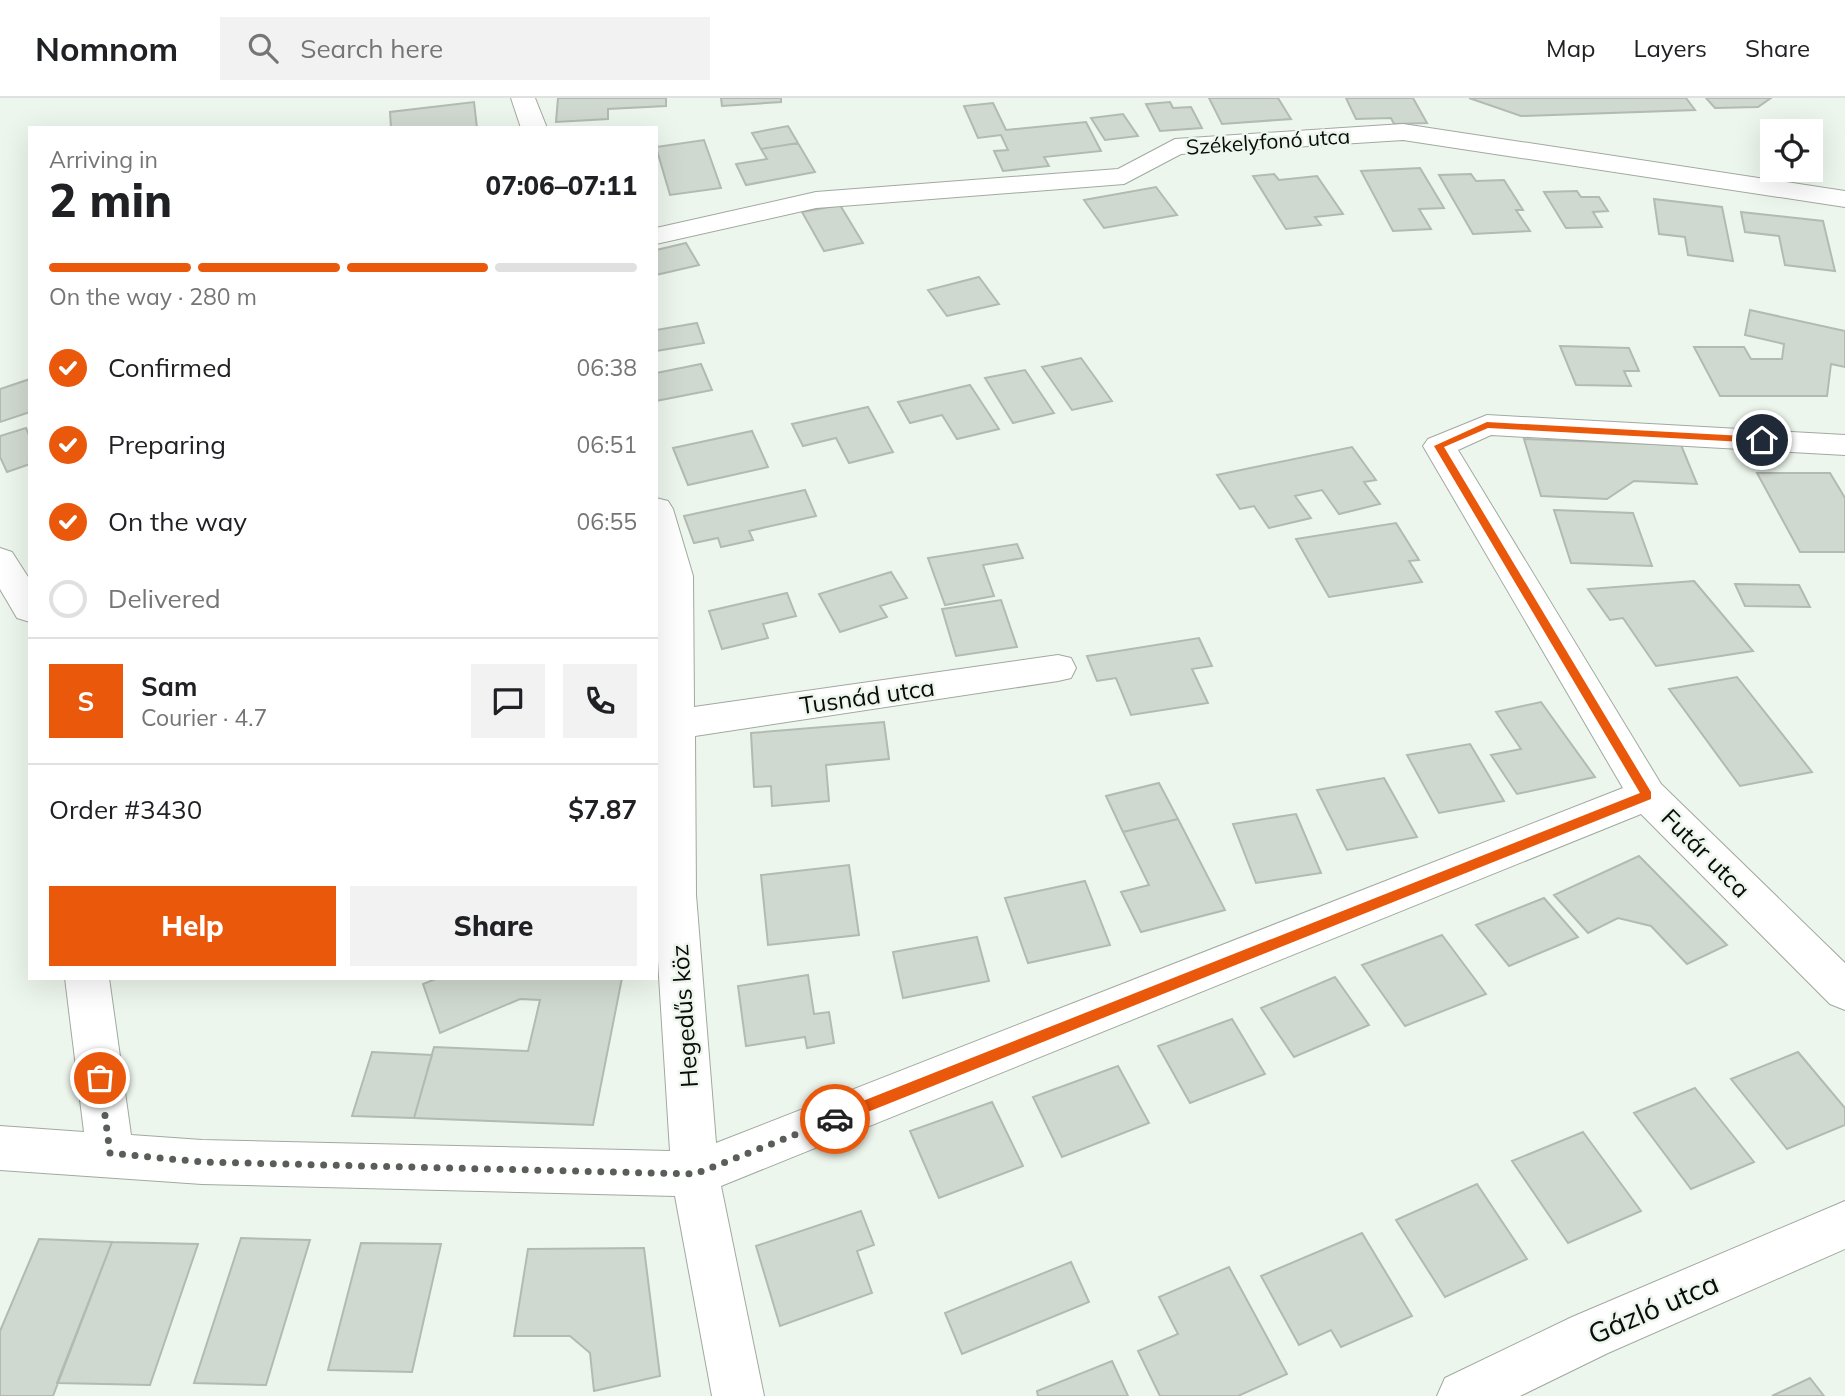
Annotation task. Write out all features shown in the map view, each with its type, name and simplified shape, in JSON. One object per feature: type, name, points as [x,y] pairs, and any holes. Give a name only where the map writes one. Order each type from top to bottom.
[{"type":"street","points":[[523,98],[533,126]]},
{"type":"street","name":"Székelyfonó utca","points":[[658,236],[816,200],[1124,176],[1175,147],[1403,132],[1845,199]]},
{"type":"street","name":"Futár utca","points":[[1845,445],[1487,425],[1438,446],[1647,795],[1845,990]]},
{"type":"street","name":"Hegedűs köz","points":[[658,516],[676,576],[675,895],[695,1174],[738,1396]]},
{"type":"street","points":[[0,560],[28,606]]},
{"type":"street","name":"Tusnád utca","points":[[676,724],[1058,668]]},
{"type":"street","points":[[0,1148],[110,1153],[202,1162],[695,1174],[1647,795]]},
{"type":"street","points":[[87,980],[110,1153]]},
{"type":"street","name":"Gázló utca","points":[[1463,1396],[1590,1335],[1845,1226]]},
{"type":"building","points":[[558,98],[666,98],[666,106],[608,109],[608,119],[556,122]]},
{"type":"building","points":[[721,98],[781,98],[781,102],[722,106]]},
{"type":"building","points":[[1209,98],[1278,98],[1291,119],[1222,124]]},
{"type":"building","points":[[1346,98],[1413,98],[1427,123],[1394,124],[1391,118],[1356,119]]},
{"type":"building","points":[[1469,98],[1686,98],[1695,110],[1521,116]]},
{"type":"building","points":[[1706,98],[1771,98],[1758,107],[1715,108]]},
{"type":"building","points":[[474,102],[477,126],[391,126],[390,112]]},
{"type":"building","points":[[1170,102],[1173,108],[1191,107],[1202,128],[1160,131],[1146,104]]},
{"type":"building","points":[[993,103],[1006,130],[1086,122],[1101,151],[1044,157],[1049,166],[1003,171],[994,151],[1008,150],[1001,135],[978,138],[964,106]]},
{"type":"building","points":[[1123,114],[1138,136],[1105,140],[1091,118]]},
{"type":"building","points":[[788,126],[798,143],[761,149],[752,133]]},
{"type":"building","points":[[704,140],[721,188],[670,195],[658,147]]},
{"type":"building","points":[[798,143],[815,172],[746,185],[736,164],[767,159],[761,149]]},
{"type":"building","points":[[1420,168],[1444,208],[1419,209],[1431,229],[1393,231],[1361,171]]},
{"type":"building","points":[[1274,174],[1279,180],[1317,176],[1343,214],[1315,217],[1321,225],[1286,229],[1253,176]]},
{"type":"building","points":[[1471,174],[1476,181],[1504,180],[1523,210],[1516,210],[1530,231],[1473,234],[1439,175]]},
{"type":"building","points":[[1156,187],[1177,215],[1104,228],[1084,200]]},
{"type":"building","points":[[1577,191],[1581,197],[1599,197],[1608,211],[1593,212],[1602,227],[1566,228],[1544,192]]},
{"type":"building","points":[[1654,199],[1722,207],[1733,261],[1688,255],[1685,237],[1659,234]]},
{"type":"building","points":[[840,205],[863,243],[824,251],[802,212]]},
{"type":"building","points":[[1741,212],[1823,221],[1835,271],[1785,265],[1779,236],[1745,232]]},
{"type":"building","points":[[686,243],[699,265],[658,275],[658,250]]},
{"type":"building","points":[[979,277],[999,304],[947,316],[928,290]]},
{"type":"building","points":[[1750,310],[1845,331],[1845,367],[1831,364],[1827,396],[1720,396],[1694,347],[1744,347],[1751,359],[1782,359],[1784,344],[1745,335]]},
{"type":"building","points":[[697,323],[704,343],[658,351],[658,330]]},
{"type":"building","points":[[1560,346],[1629,348],[1639,371],[1624,371],[1631,386],[1576,385]]},
{"type":"building","points":[[1081,358],[1112,401],[1072,410],[1042,367]]},
{"type":"building","points":[[701,364],[712,390],[658,401],[658,373]]},
{"type":"building","points":[[1025,370],[1054,413],[1013,423],[985,378]]},
{"type":"building","points":[[28,380],[28,413],[0,422],[0,389]]},
{"type":"building","points":[[970,385],[999,429],[957,439],[942,415],[910,423],[898,402]]},
{"type":"building","points":[[868,407],[893,452],[849,463],[836,438],[803,446],[792,424]]},
{"type":"building","points":[[26,428],[28,465],[7,472],[0,457],[0,436]]},
{"type":"building","points":[[752,431],[768,467],[688,485],[673,448]]},
{"type":"building","points":[[1524,439],[1681,445],[1697,484],[1634,481],[1607,499],[1541,496]]},
{"type":"building","points":[[1352,447],[1376,480],[1364,482],[1380,504],[1339,514],[1322,490],[1295,496],[1311,518],[1269,528],[1254,506],[1240,509],[1217,475]]},
{"type":"building","points":[[1757,473],[1830,473],[1845,498],[1845,552],[1800,552]]},
{"type":"building","points":[[805,490],[816,516],[749,531],[753,540],[721,547],[718,538],[694,543],[684,516]]},
{"type":"building","points":[[1554,510],[1633,513],[1652,566],[1571,563]]},
{"type":"building","points":[[1396,523],[1419,560],[1409,561],[1422,582],[1329,597],[1296,539]]},
{"type":"building","points":[[1017,544],[1023,558],[983,565],[994,596],[945,605],[928,558]]},
{"type":"building","points":[[891,572],[907,598],[880,606],[887,617],[840,632],[819,594]]},
{"type":"building","points":[[1694,581],[1753,651],[1656,666],[1623,618],[1610,620],[1588,589]]},
{"type":"building","points":[[1735,584],[1799,585],[1810,607],[1745,606]]},
{"type":"building","points":[[787,593],[796,616],[763,624],[768,638],[722,649],[709,611]]},
{"type":"building","points":[[1001,600],[1017,647],[956,656],[942,609]]},
{"type":"building","points":[[1199,638],[1212,666],[1192,669],[1208,703],[1131,715],[1116,678],[1097,681],[1087,656]]},
{"type":"building","points":[[1737,677],[1812,772],[1740,786],[1669,689]]},
{"type":"building","points":[[1541,702],[1595,777],[1517,794],[1491,755],[1521,749],[1496,712]]},
{"type":"building","points":[[884,722],[889,759],[826,765],[829,801],[772,806],[771,786],[754,787],[751,733]]},
{"type":"building","points":[[1470,744],[1504,801],[1439,813],[1407,755]]},
{"type":"building","points":[[1384,778],[1417,837],[1347,850],[1317,790]]},
{"type":"building","points":[[1159,783],[1178,819],[1123,832],[1106,796]]},
{"type":"building","points":[[1296,814],[1321,873],[1256,883],[1233,824]]},
{"type":"building","points":[[1178,819],[1225,910],[1141,932],[1121,892],[1149,885],[1123,832]]},
{"type":"building","points":[[1639,856],[1727,945],[1687,964],[1651,926],[1618,918],[1588,933],[1554,895]]},
{"type":"building","points":[[849,865],[859,935],[768,945],[761,875]]},
{"type":"building","points":[[1085,881],[1110,945],[1028,963],[1005,898]]},
{"type":"building","points":[[1544,898],[1578,937],[1509,966],[1476,925]]},
{"type":"building","points":[[1442,935],[1486,994],[1405,1026],[1362,965]]},
{"type":"building","points":[[977,937],[989,981],[903,998],[893,952]]},
{"type":"building","points":[[808,975],[814,1014],[829,1012],[834,1043],[807,1048],[805,1037],[746,1046],[738,986]]},
{"type":"building","points":[[1335,977],[1369,1025],[1294,1057],[1261,1008]]},
{"type":"building","points":[[433,980],[622,980],[593,1125],[414,1118],[434,1047],[528,1051],[540,1000],[520,999],[440,1033],[423,984]]},
{"type":"building","points":[[1232,1019],[1265,1074],[1190,1103],[1158,1046]]},
{"type":"building","points":[[372,1052],[432,1055],[414,1118],[352,1116]]},
{"type":"building","points":[[1798,1052],[1845,1108],[1845,1125],[1787,1149],[1731,1079]]},
{"type":"building","points":[[1118,1066],[1149,1123],[1062,1157],[1033,1097]]},
{"type":"building","points":[[1695,1088],[1754,1162],[1691,1189],[1634,1113]]},
{"type":"building","points":[[992,1102],[1023,1166],[939,1198],[910,1131]]},
{"type":"building","points":[[1583,1132],[1641,1211],[1568,1243],[1512,1161]]},
{"type":"building","points":[[1477,1184],[1527,1259],[1445,1297],[1396,1220]]},
{"type":"building","points":[[861,1211],[874,1245],[857,1251],[872,1293],[780,1326],[756,1246]]},
{"type":"building","points":[[1362,1233],[1412,1316],[1341,1347],[1331,1330],[1299,1345],[1261,1276]]},
{"type":"building","points":[[241,1238],[310,1240],[266,1385],[194,1383]]},
{"type":"building","points":[[39,1239],[112,1242],[53,1396],[0,1396],[0,1331]]},
{"type":"building","points":[[112,1242],[198,1244],[150,1385],[57,1383]]},
{"type":"building","points":[[361,1243],[441,1244],[412,1372],[328,1370]]},
{"type":"building","points":[[644,1248],[660,1376],[594,1391],[590,1353],[570,1336],[514,1336],[528,1249]]},
{"type":"building","points":[[1071,1262],[1089,1302],[962,1354],[945,1313]]},
{"type":"building","points":[[1229,1267],[1287,1374],[1238,1396],[1160,1396],[1138,1351],[1178,1334],[1159,1297]]},
{"type":"building","points":[[1112,1361],[1128,1396],[1038,1396],[1037,1391]]},
{"type":"building","points":[[1810,1378],[1824,1396],[1772,1396]]},
{"type":"way so far","points":[[100,1078],[110,1153],[202,1162],[695,1174],[835,1119]]},
{"type":"route","points":[[835,1119],[1647,795],[1438,446],[1487,425],[1762,440]]}]
